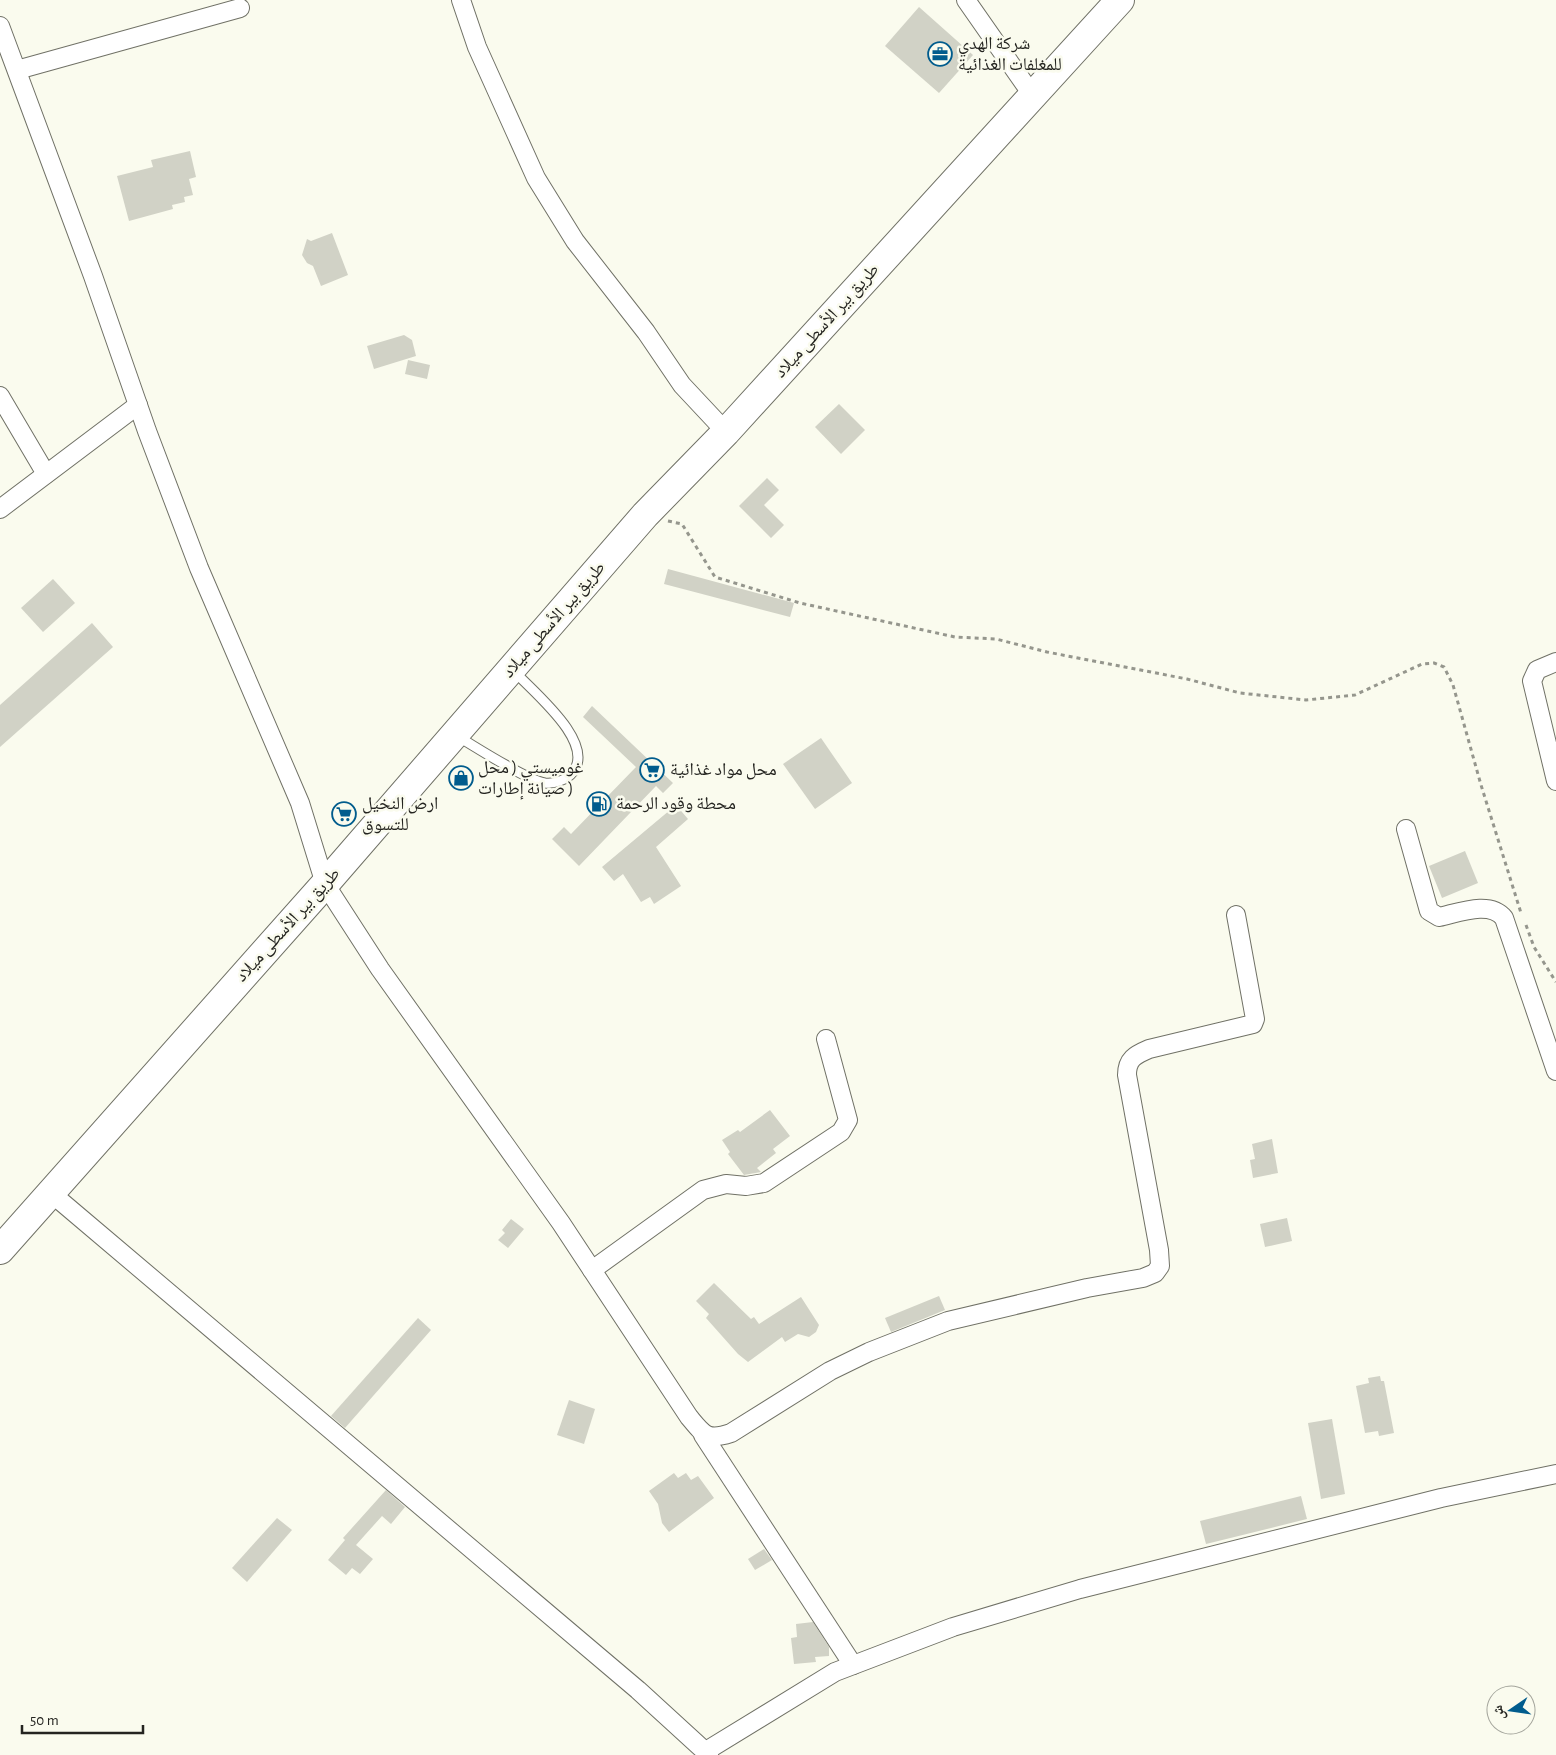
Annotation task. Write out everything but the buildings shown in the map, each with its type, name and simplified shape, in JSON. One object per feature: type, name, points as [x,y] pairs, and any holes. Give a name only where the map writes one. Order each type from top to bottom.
[{"type":"main road","name":"طريق بير الأسطى ميلاد","points":[[0,1250],[326,884],[645,515],[726,432],[1120,0]]},
{"type":"street","points":[[461,0],[477,47],[541,186],[575,241],[646,332],[682,386],[726,432]]},
{"type":"street","points":[[966,0],[1033,96]]},
{"type":"street","points":[[16,70],[240,8]]},
{"type":"street","points":[[0,26],[94,276],[138,405],[199,568],[300,803],[326,884],[380,969],[592,1270],[689,1417],[703,1434],[853,1665]]},
{"type":"street","points":[[0,396],[46,474]]},
{"type":"street","points":[[0,509],[138,405]]},
{"type":"street","points":[[1556,662],[1537,670],[1532,681],[1556,781]]},
{"type":"street","points":[[1406,829],[1429,911],[1439,917],[1486,908],[1499,911],[1504,918],[1556,1071]]},
{"type":"street","points":[[703,1434],[716,1438],[731,1433],[830,1372],[869,1352],[948,1322],[1087,1288],[1143,1278],[1155,1273],[1160,1266],[1159,1250],[1129,1083],[1128,1064],[1136,1055],[1149,1049],[1253,1024],[1256,1018],[1236,915]]},
{"type":"street","points":[[592,1270],[703,1190],[726,1184],[746,1186],[764,1183],[841,1132],[848,1120],[826,1039]]},
{"type":"street","points":[[51,1193],[638,1690],[708,1753],[835,1672],[953,1627],[1080,1589],[1441,1498],[1556,1474]]},
{"type":"lane","points":[[455,735],[532,778],[545,783],[560,782],[572,773],[579,760],[578,748],[570,731],[512,669]]},
{"type":"path","points":[[645,515],[682,524],[715,577],[800,603],[954,637],[996,639],[1047,652],[1187,679],[1240,693],[1306,700],[1355,695],[1422,664],[1434,663],[1444,667],[1451,680],[1512,888],[1534,947],[1556,982]]},
{"type":"place","name":"شركة الهدي للمغلفات الغذائية","points":[[940,54]]},
{"type":"place","name":"محل مواد غذائية","points":[[652,770]]},
{"type":"place","name":"غوميستي ( محل صيانة إطارات )","points":[[461,778]]},
{"type":"place","name":"محطة وقود الرحمة","points":[[599,804]]},
{"type":"place","name":"ارض النخيل للتسوق","points":[[344,814]]}]
